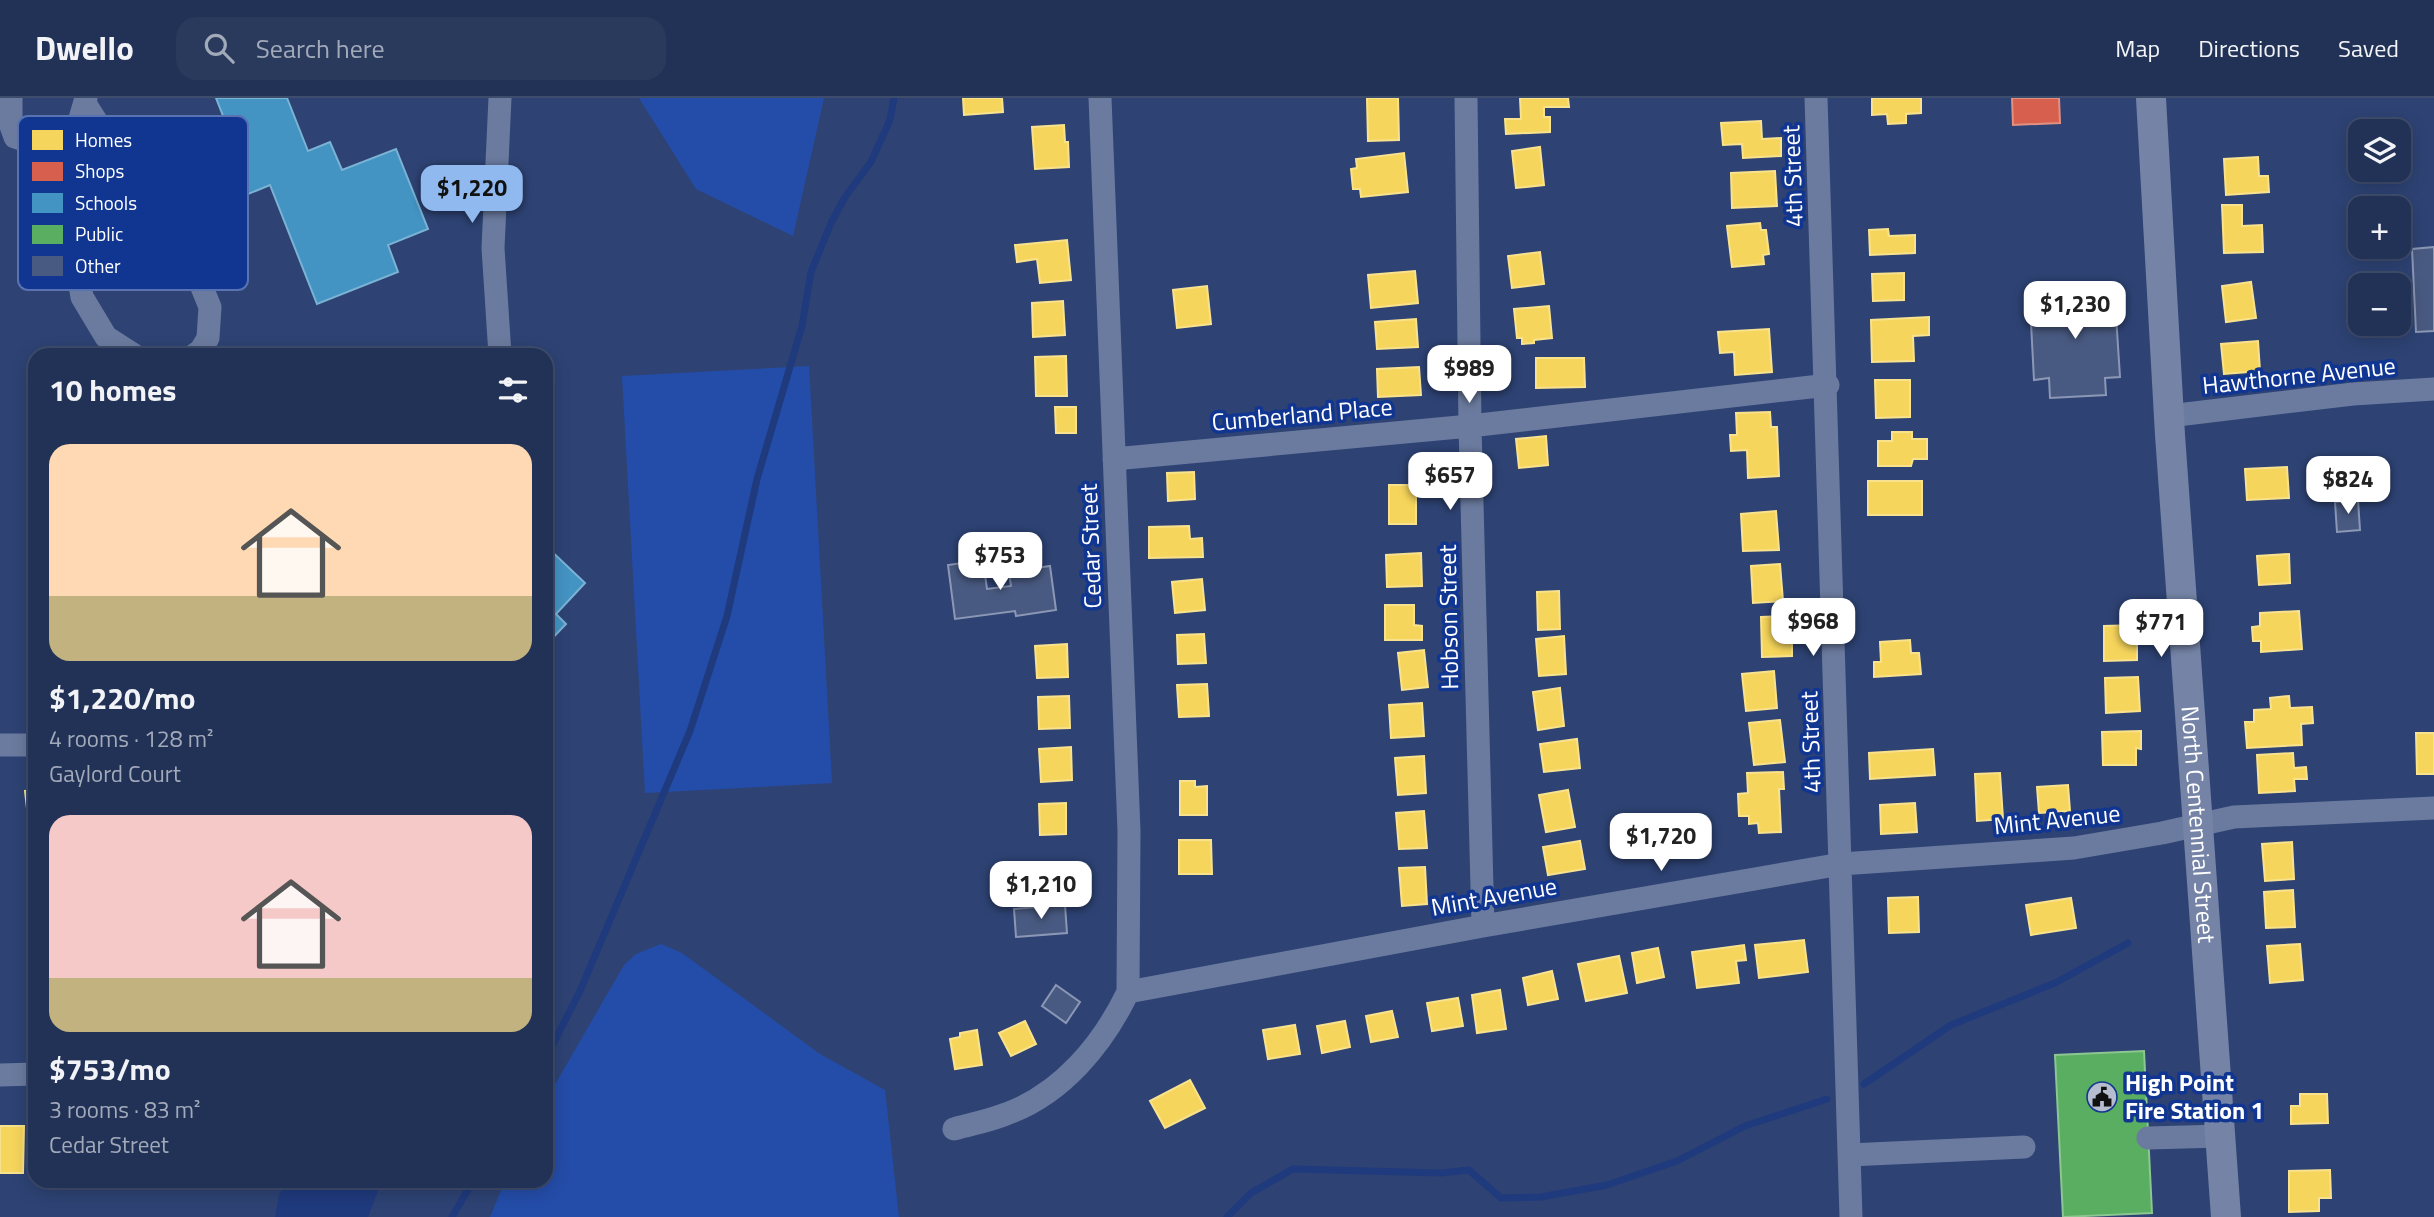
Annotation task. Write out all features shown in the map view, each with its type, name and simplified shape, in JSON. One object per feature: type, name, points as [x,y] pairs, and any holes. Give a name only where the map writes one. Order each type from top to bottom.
[{"type":"main road","name":"North Centennial Street","points":[[2151,98],[2169,416],[2226,1217]]},
{"type":"street","points":[[11,98],[11,126],[15,137],[18,138]]},
{"type":"street","points":[[499,98],[493,248],[500,348]]},
{"type":"street","name":"Cedar Street","points":[[1100,98],[1129,831],[1128,992]]},
{"type":"street","name":"Hobson Street","points":[[1466,98],[1470,426],[1483,926]]},
{"type":"street","name":"4th Street","points":[[1816,98],[1828,386],[1842,982],[1851,1217]]},
{"type":"street","points":[[81,290],[82,297],[106,337],[123,348]]},
{"type":"street","points":[[202,348],[208,338],[210,307],[203,290]]},
{"type":"street","name":"Cumberland Place","points":[[1114,458],[1470,426],[1828,386]]},
{"type":"street","name":"Hawthorne Avenue","points":[[2169,416],[2353,394],[2434,389]]},
{"type":"street","points":[[0,745],[28,745]]},
{"type":"street","name":"Mint Avenue","points":[[1128,992],[1483,926],[1841,864],[2074,848],[2234,817],[2434,808]]},
{"type":"street","points":[[954,1129],[1007,1114],[1035,1101],[1060,1083],[1098,1044],[1128,992]]},
{"type":"street","points":[[0,1075],[28,1074]]},
{"type":"street","points":[[2148,1138],[2221,1136]]},
{"type":"street","points":[[1849,1155],[2024,1147]]},
{"type":"shaded area","points":[[639,98],[824,98],[793,236],[696,189]]},
{"type":"shaded area","points":[[809,366],[832,783],[645,793],[622,376]]},
{"type":"shaded area","points":[[661,944],[682,953],[820,1054],[885,1090],[899,1217],[490,1217],[502,1188],[553,1188],[553,1088],[624,965],[636,954]]},
{"type":"shaded area","points":[[282,1188],[379,1188],[368,1217],[275,1217]]},
{"type":"building: Homes","points":[[963,98],[1002,98],[1003,112],[964,115]]},
{"type":"building: Homes","points":[[1367,98],[1398,98],[1399,140],[1368,141]]},
{"type":"building: Homes","points":[[1520,98],[1568,98],[1569,107],[1544,107],[1544,117],[1550,117],[1550,132],[1506,134],[1505,119],[1521,119]]},
{"type":"building: Homes","points":[[1872,98],[1921,98],[1921,113],[1906,114],[1906,123],[1888,124],[1887,114],[1872,115]]},
{"type":"building: Homes","points":[[1761,121],[1762,139],[1781,138],[1781,156],[1743,158],[1742,144],[1723,145],[1721,123]]},
{"type":"building: Homes","points":[[1064,125],[1069,167],[1035,169],[1032,127]]},
{"type":"building: Homes","points":[[1540,147],[1544,185],[1516,188],[1512,151]]},
{"type":"building: Homes","points":[[1404,153],[1408,192],[1361,197],[1360,189],[1353,189],[1351,169],[1357,168],[1356,159]]},
{"type":"building: Homes","points":[[2258,157],[2259,176],[2268,176],[2269,192],[2226,195],[2224,159]]},
{"type":"building: Homes","points":[[1775,171],[1777,206],[1732,208],[1731,173]]},
{"type":"building: Homes","points":[[2222,205],[2242,205],[2242,226],[2262,225],[2263,252],[2224,253]]},
{"type":"building: Homes","points":[[1760,223],[1761,230],[1766,230],[1769,254],[1763,255],[1764,264],[1732,267],[1727,226]]},
{"type":"building: Homes","points":[[1888,229],[1889,236],[1915,235],[1915,253],[1870,255],[1869,230]]},
{"type":"building: Homes","points":[[1067,240],[1071,280],[1040,283],[1037,259],[1017,262],[1015,245]]},
{"type":"building: Homes","points":[[1540,252],[1544,284],[1512,288],[1508,256]]},
{"type":"building: Homes","points":[[1415,271],[1418,303],[1371,308],[1368,275]]},
{"type":"building: Homes","points":[[1904,273],[1904,300],[1873,301],[1872,274]]},
{"type":"building: Homes","points":[[2251,282],[2256,318],[2226,322],[2222,286]]},
{"type":"building: Homes","points":[[1207,286],[1211,324],[1177,328],[1173,290]]},
{"type":"building: Homes","points":[[1063,301],[1065,335],[1033,337],[1032,303]]},
{"type":"building: Homes","points":[[1549,306],[1552,338],[1522,344],[1522,338],[1517,338],[1514,309]]},
{"type":"building: Homes","points":[[1929,317],[1929,335],[1913,336],[1914,361],[1872,362],[1871,320]]},
{"type":"building: Homes","points":[[1416,319],[1418,347],[1377,349],[1375,322]]},
{"type":"building: Homes","points":[[1769,329],[1772,372],[1735,375],[1734,352],[1720,353],[1718,332]]},
{"type":"building: Homes","points":[[2258,341],[2260,371],[2224,374],[2221,344]]},
{"type":"building: Homes","points":[[1066,356],[1067,396],[1036,396],[1035,357]]},
{"type":"building: Homes","points":[[1536,358],[1584,358],[1585,387],[1536,388]]},
{"type":"building: Homes","points":[[1419,367],[1421,395],[1378,397],[1377,369]]},
{"type":"building: Homes","points":[[1875,380],[1910,380],[1910,417],[1876,418]]},
{"type":"building: Homes","points":[[1055,407],[1076,407],[1076,433],[1056,433]]},
{"type":"building: Homes","points":[[1770,412],[1771,427],[1777,427],[1779,476],[1748,478],[1747,450],[1731,451],[1730,435],[1737,435],[1736,413]]},
{"type":"building: Homes","points":[[1892,432],[1912,432],[1912,439],[1927,439],[1927,459],[1913,459],[1911,466],[1878,466],[1878,441],[1892,441]]},
{"type":"building: Homes","points":[[1546,436],[1548,465],[1519,468],[1516,439]]},
{"type":"building: Homes","points":[[2287,467],[2289,498],[2247,500],[2245,469]]},
{"type":"building: Homes","points":[[1194,472],[1195,499],[1168,501],[1167,473]]},
{"type":"building: Homes","points":[[1868,481],[1922,481],[1922,515],[1868,515]]},
{"type":"building: Homes","points":[[1389,485],[1416,485],[1416,524],[1389,524]]},
{"type":"building: Homes","points":[[1776,511],[1779,550],[1743,551],[1741,514]]},
{"type":"building: Homes","points":[[1189,526],[1190,539],[1202,538],[1203,557],[1149,558],[1149,527]]},
{"type":"building: Homes","points":[[1421,553],[1422,586],[1387,587],[1386,555]]},
{"type":"building: Homes","points":[[2289,554],[2290,583],[2259,585],[2257,556]]},
{"type":"building: Homes","points":[[1780,564],[1783,601],[1753,603],[1751,566]]},
{"type":"building: Homes","points":[[1202,579],[1205,610],[1175,613],[1172,582]]},
{"type":"building: Homes","points":[[1559,591],[1560,629],[1538,630],[1537,592]]},
{"type":"building: Homes","points":[[1385,605],[1414,605],[1414,625],[1422,626],[1422,640],[1385,640]]},
{"type":"building: Homes","points":[[2299,611],[2302,649],[2261,652],[2261,641],[2253,641],[2252,627],[2260,626],[2260,613]]},
{"type":"building: Homes","points":[[1786,616],[1787,639],[1792,639],[1792,656],[1762,657],[1761,617]]},
{"type":"building: Homes","points":[[2137,625],[2137,660],[2104,661],[2104,626]]},
{"type":"building: Homes","points":[[1204,634],[1206,663],[1178,664],[1177,635]]},
{"type":"building: Homes","points":[[1564,636],[1566,674],[1539,676],[1536,639]]},
{"type":"building: Homes","points":[[1910,640],[1911,653],[1919,653],[1921,674],[1874,677],[1874,662],[1881,662],[1880,642]]},
{"type":"building: Homes","points":[[1067,644],[1068,677],[1037,678],[1035,646]]},
{"type":"building: Homes","points":[[1424,650],[1428,687],[1402,690],[1398,653]]},
{"type":"building: Homes","points":[[1774,671],[1777,708],[1746,711],[1742,674]]},
{"type":"building: Homes","points":[[2138,677],[2140,711],[2106,713],[2105,678]]},
{"type":"building: Homes","points":[[1207,684],[1209,716],[1179,717],[1177,685]]},
{"type":"building: Homes","points":[[1560,688],[1564,726],[1538,730],[1533,692]]},
{"type":"building: Homes","points":[[1069,696],[1070,728],[1039,729],[1038,697]]},
{"type":"building: Homes","points":[[2289,696],[2290,708],[2312,707],[2313,723],[2301,724],[2302,745],[2247,748],[2245,722],[2254,722],[2254,710],[2271,709],[2270,698]]},
{"type":"building: Homes","points":[[1422,703],[1424,736],[1391,738],[1389,705]]},
{"type":"building: Homes","points":[[1780,720],[1785,762],[1754,765],[1749,723]]},
{"type":"building: Homes","points":[[2141,731],[2141,749],[2136,748],[2136,765],[2103,765],[2102,732]]},
{"type":"building: Homes","points":[[2416,733],[2434,733],[2434,774],[2417,774]]},
{"type":"building: Homes","points":[[1577,739],[1580,768],[1544,772],[1540,744]]},
{"type":"building: Homes","points":[[1071,747],[1072,780],[1041,782],[1039,749]]},
{"type":"building: Homes","points":[[1933,749],[1935,775],[1870,779],[1869,753]]},
{"type":"building: Homes","points":[[2293,753],[2294,768],[2306,767],[2307,779],[2294,779],[2295,791],[2259,793],[2257,755]]},
{"type":"building: Homes","points":[[1424,756],[1426,793],[1398,795],[1395,758]]},
{"type":"building: Homes","points":[[1783,772],[1784,789],[1779,789],[1781,832],[1759,833],[1758,823],[1749,824],[1749,816],[1739,816],[1738,794],[1748,793],[1747,773]]},
{"type":"building: Homes","points":[[2000,773],[2003,819],[1977,821],[1975,774]]},
{"type":"building: Homes","points":[[1180,781],[1195,781],[1195,787],[1207,786],[1207,815],[1180,815]]},
{"type":"building: Homes","points":[[2068,785],[2070,811],[2039,813],[2037,787]]},
{"type":"building: Homes","points":[[1568,790],[1575,827],[1546,832],[1539,795]]},
{"type":"building: Homes","points":[[25,791],[28,791],[28,817]]},
{"type":"building: Homes","points":[[1066,803],[1066,834],[1040,835],[1039,804]]},
{"type":"building: Homes","points":[[1915,803],[1917,832],[1881,834],[1880,805]]},
{"type":"building: Homes","points":[[1424,811],[1427,848],[1399,849],[1396,813]]},
{"type":"building: Homes","points":[[1179,840],[1211,840],[1212,874],[1179,874]]},
{"type":"building: Homes","points":[[1580,841],[1585,869],[1548,875],[1543,847]]},
{"type":"building: Homes","points":[[2292,842],[2294,879],[2265,881],[2262,844]]},
{"type":"building: Homes","points":[[1067,862],[1067,890],[1031,890],[1030,863]]},
{"type":"building: Homes","points":[[1425,867],[1427,904],[1402,906],[1399,868]]},
{"type":"building: Homes","points":[[2293,890],[2295,927],[2266,928],[2264,892]]},
{"type":"building: Homes","points":[[1918,897],[1919,932],[1889,933],[1888,898]]},
{"type":"building: Homes","points":[[2071,898],[2076,928],[2031,935],[2026,905]]},
{"type":"building: Homes","points":[[1804,940],[1808,972],[1759,978],[1755,945]]},
{"type":"building: Homes","points":[[2300,944],[2303,980],[2270,983],[2267,946]]},
{"type":"building: Homes","points":[[1744,945],[1746,960],[1736,961],[1739,983],[1697,988],[1692,952]]},
{"type":"building: Homes","points":[[1658,948],[1664,977],[1637,983],[1632,953]]},
{"type":"building: Homes","points":[[1619,956],[1627,993],[1586,1001],[1578,964]]},
{"type":"building: Homes","points":[[1552,971],[1558,999],[1528,1005],[1523,978]]},
{"type":"building: Homes","points":[[1500,990],[1506,1029],[1477,1033],[1472,995]]},
{"type":"building: Homes","points":[[1458,998],[1463,1026],[1432,1031],[1427,1003]]},
{"type":"building: Homes","points":[[1392,1011],[1398,1037],[1371,1042],[1366,1016]]},
{"type":"building: Homes","points":[[1025,1021],[1036,1044],[1011,1056],[999,1033]]},
{"type":"building: Homes","points":[[1345,1021],[1350,1047],[1322,1053],[1317,1026]]},
{"type":"building: Homes","points":[[1295,1025],[1300,1054],[1268,1059],[1263,1030]]},
{"type":"building: Homes","points":[[977,1030],[982,1065],[955,1069],[950,1039],[960,1037],[960,1033]]},
{"type":"building: Homes","points":[[1190,1080],[1205,1108],[1165,1128],[1150,1101]]},
{"type":"building: Homes","points":[[2300,1094],[2327,1094],[2328,1123],[2291,1124],[2291,1106],[2300,1106]]},
{"type":"building: Homes","points":[[0,1126],[24,1126],[23,1173],[0,1173]]},
{"type":"building: Homes","points":[[2330,1170],[2331,1198],[2319,1198],[2319,1211],[2289,1212],[2289,1171]]},
{"type":"building: Shops","points":[[2012,98],[2059,98],[2060,123],[2013,125]]},
{"type":"building: Schools","points":[[216,98],[287,98],[308,151],[330,142],[342,170],[396,149],[428,229],[388,245],[398,272],[317,304],[270,185],[248,194],[248,116],[223,116]]},
{"type":"building: Schools","points":[[553,553],[585,583],[556,614],[566,624],[553,638]]},
{"type":"building: Public","name":"High Point Fire Station 1","points":[[2144,1051],[2152,1213],[2063,1217],[2055,1055]]},
{"type":"building: Other","points":[[2434,247],[2434,331],[2416,332],[2412,249]]},
{"type":"building: Other","points":[[2098,283],[2099,301],[2115,300],[2120,377],[2105,378],[2106,395],[2050,398],[2049,378],[2034,380],[2030,304],[2045,303],[2044,286]]},
{"type":"building: Other","points":[[2358,500],[2360,530],[2337,532],[2335,502]]},
{"type":"building: Other","points":[[983,560],[987,589],[1011,586],[1009,572],[1050,566],[1056,610],[1016,616],[1015,611],[955,619],[948,565]]},
{"type":"building: Other","points":[[1065,905],[1067,933],[1016,937],[1014,909]]},
{"type":"building: Other","points":[[1056,985],[1080,1002],[1066,1023],[1042,1006]]},
{"type":"waterway","points":[[553,1044],[580,991],[690,731],[727,616],[757,479],[802,326],[811,272],[845,197],[871,162],[890,120],[894,98]]},
{"type":"waterway","points":[[1864,1084],[1951,1025],[2055,983],[2128,943]]},
{"type":"waterway","points":[[1227,1217],[1251,1193],[1293,1169],[1441,1173],[1469,1170],[1501,1198],[1541,1197],[1607,1185],[1677,1161],[1745,1126],[1827,1099]]},
{"type":"waterway","points":[[452,1217],[469,1188]]},
{"type":"place","name":"High Point Fire Station 1","points":[[2102,1097]]}]
